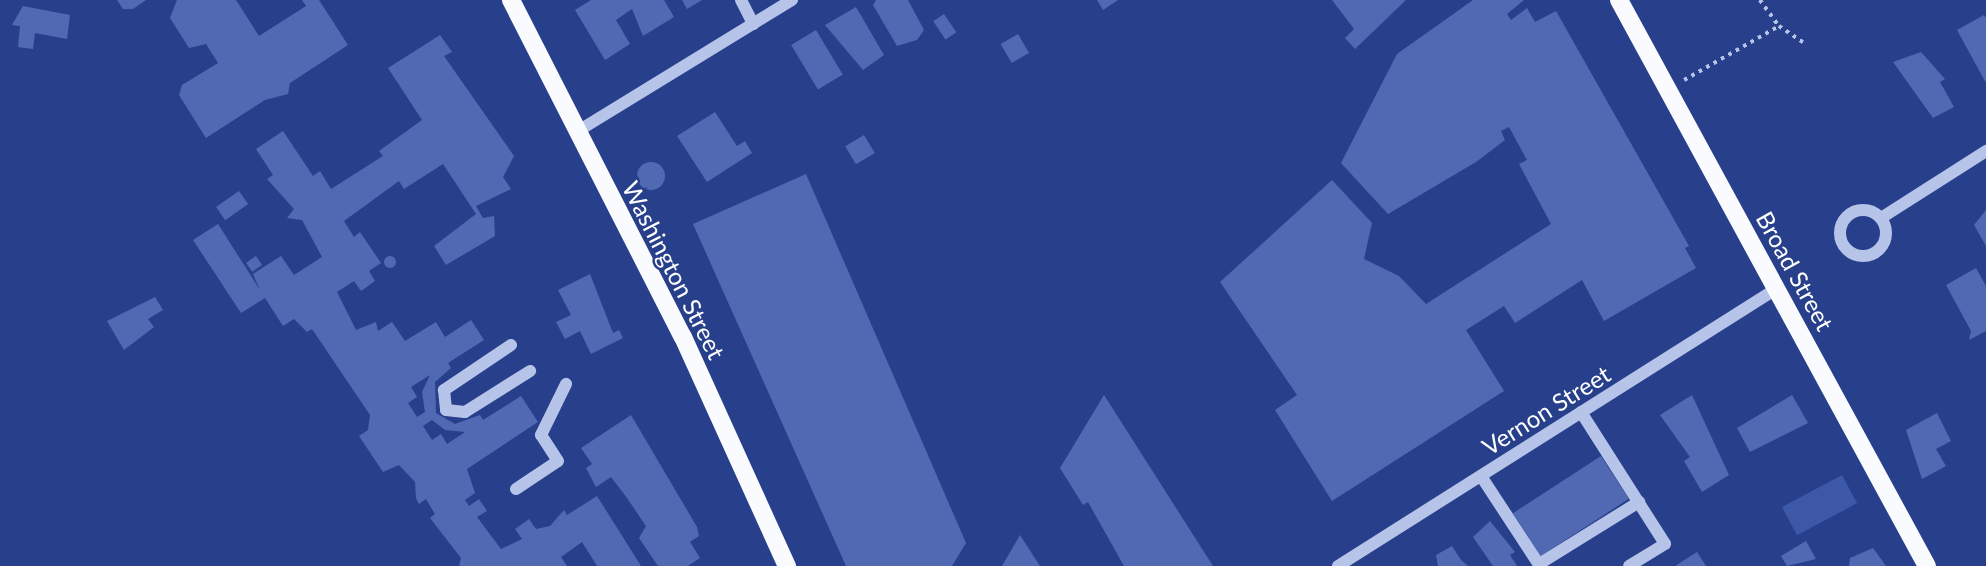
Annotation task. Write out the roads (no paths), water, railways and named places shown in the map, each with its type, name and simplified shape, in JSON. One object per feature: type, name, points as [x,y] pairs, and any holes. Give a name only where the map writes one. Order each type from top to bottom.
[{"type":"main road","name":"Washington Street","points":[[511,0],[683,337],[787,566]]},
{"type":"main road","name":"Broad Street","points":[[1619,0],[1927,566]]},
{"type":"street","points":[[741,0],[753,24]]},
{"type":"street","points":[[578,131],[792,0]]},
{"type":"street","points":[[1881,218],[1986,151]]},
{"type":"street","name":"Vernon Street","points":[[1338,566],[1776,289]]},
{"type":"street","points":[[511,345],[444,390],[446,410],[465,412],[530,371]]},
{"type":"street","points":[[516,489],[558,461],[541,435],[566,384]]},
{"type":"street","points":[[1581,412],[1665,544],[1629,566]]},
{"type":"street","points":[[1481,476],[1539,565],[1639,502]]}]
